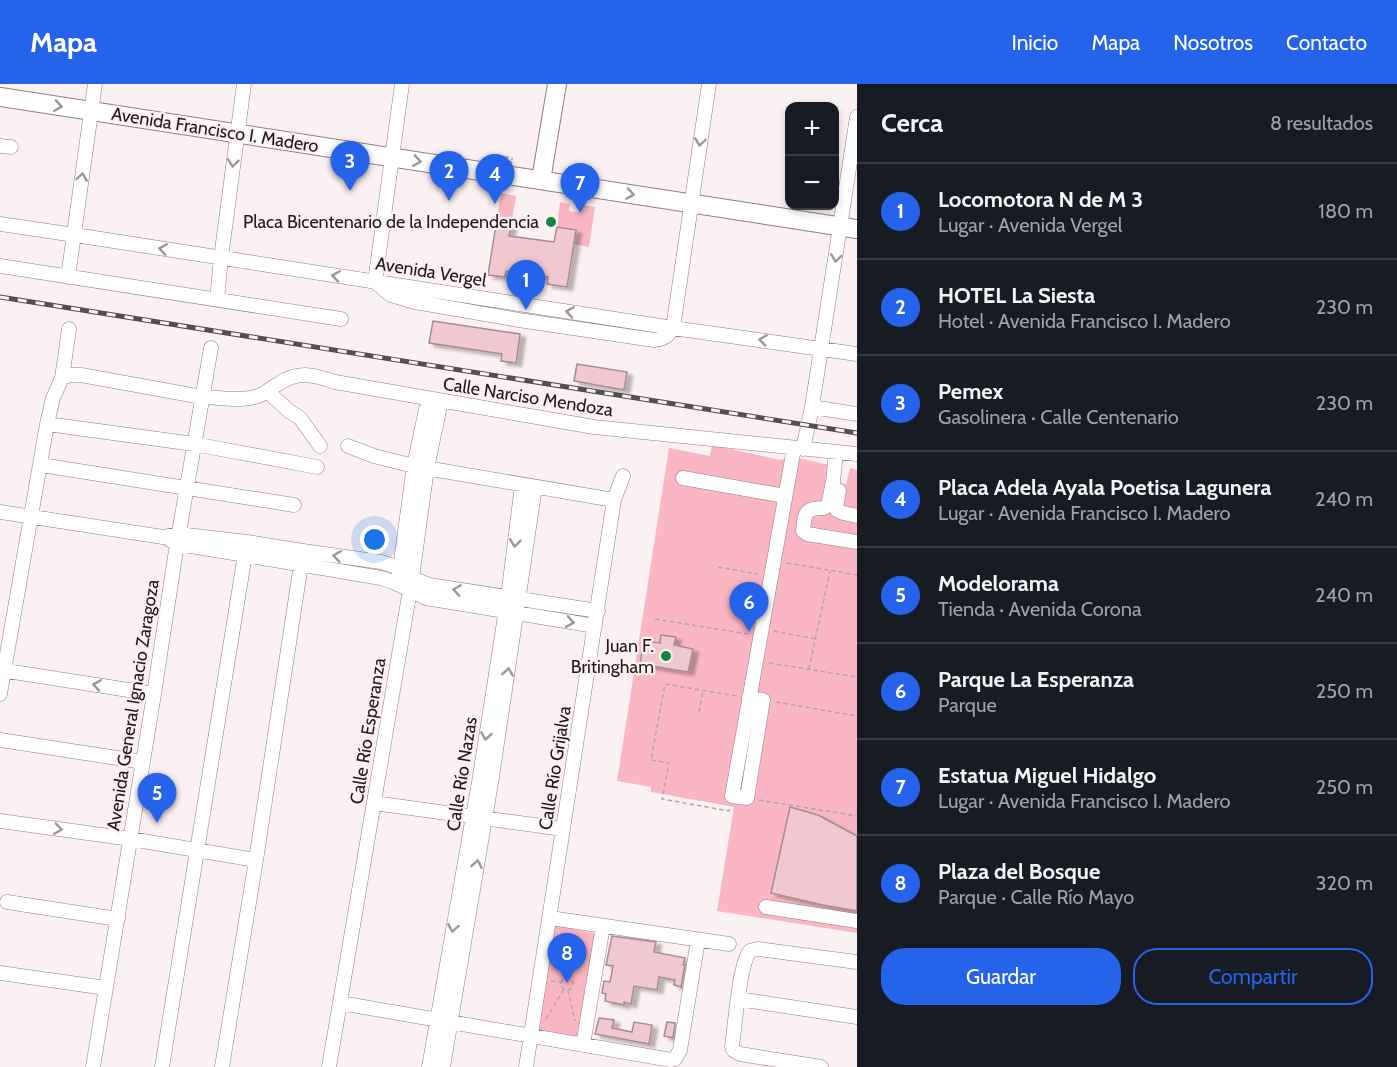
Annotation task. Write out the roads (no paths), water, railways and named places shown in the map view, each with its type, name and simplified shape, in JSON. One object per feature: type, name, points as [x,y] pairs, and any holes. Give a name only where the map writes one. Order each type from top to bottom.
[{"type":"main road","points":[[541,180],[557,84]]},
{"type":"main road","name":"Avenida Francisco I. Madero","points":[[0,97],[849,228]]},
{"type":"street","points":[[68,277],[95,84]]},
{"type":"street","points":[[217,299],[244,84]]},
{"type":"street","points":[[375,282],[402,84]]},
{"type":"street","points":[[673,328],[708,84]]},
{"type":"street","points":[[747,798],[732,796],[756,699],[756,661],[785,496],[812,406],[821,348],[849,228],[857,117]]},
{"type":"street","name":"Avenida Vergel","points":[[0,224],[673,328],[857,354]]},
{"type":"street","points":[[0,266],[341,319]]},
{"type":"street","points":[[0,694],[2,670],[32,517],[47,424],[53,398],[62,378],[69,329]]},
{"type":"street","name":"Avenida General Ignacio Zaragoza","points":[[93,1067],[177,539],[211,348]]},
{"type":"street","name":"Calle Narciso Mendoza","points":[[62,378],[81,375],[202,397],[238,400],[259,396],[285,379],[303,374],[335,382],[594,427],[846,453]]},
{"type":"street","points":[[267,391],[300,418],[320,446]]},
{"type":"street","name":"Calle Río Esperanza","points":[[400,568],[421,467],[441,401]]},
{"type":"street","points":[[812,406],[857,414]]},
{"type":"street","name":"Calle Río Esperanza","points":[[329,1067],[374,803],[407,584],[426,410]]},
{"type":"street","points":[[47,424],[194,444],[317,467]]},
{"type":"street","points":[[348,446],[374,456],[421,467],[614,500]]},
{"type":"street","points":[[846,453],[836,507],[839,512],[857,516]]},
{"type":"street","points":[[846,453],[832,482],[828,505],[808,511],[803,531],[807,534],[857,542]]},
{"type":"street","points":[[41,465],[294,505]]},
{"type":"street","name":"Calle Río Grijalva","points":[[526,1067],[614,500],[623,476]]},
{"type":"street","points":[[683,478],[785,496]]},
{"type":"street","name":"Calle Río Nazas","points":[[429,1067],[443,1021],[479,818],[514,598],[529,486]]},
{"type":"street","points":[[0,512],[177,539],[247,542],[381,562],[400,568],[407,584],[426,598],[595,626]]},
{"type":"street","points":[[177,539],[245,556],[301,566],[407,584],[429,585],[598,611]]},
{"type":"street","points":[[162,1067],[247,542]]},
{"type":"street","points":[[222,1067],[303,551]]},
{"type":"street","points":[[0,611],[14,614]]},
{"type":"street","points":[[2,670],[154,694]]},
{"type":"street","points":[[0,740],[143,762]]},
{"type":"street","points":[[374,803],[563,829]]},
{"type":"street","points":[[0,821],[131,839],[256,860]]},
{"type":"street","points":[[7,902],[118,919]]},
{"type":"street","points":[[766,907],[857,921]]},
{"type":"street","points":[[550,918],[729,944]]},
{"type":"street","points":[[583,1045],[603,926]]},
{"type":"street","points":[[340,1003],[666,1060],[675,1059],[680,1050],[698,940]]},
{"type":"street","points":[[822,1067],[736,1052],[732,1046],[744,960],[753,949],[857,962]]},
{"type":"street","points":[[0,973],[106,988]]},
{"type":"street","points":[[738,999],[857,1017]]},
{"type":"street","name":"Calle Río Nazas","points":[[443,1021],[443,1067]]},
{"type":"railway","points":[[0,297],[857,433]]},
{"type":"place","name":"Pemex","points":[[350,191]]},
{"type":"place","name":"HOTEL La Siesta","points":[[449,201]]},
{"type":"place","name":"Placa Adela Ayala Poetisa Lagunera","points":[[495,204]]},
{"type":"place","name":"Estatua Miguel Hidalgo","points":[[580,213]]},
{"type":"place","name":"Placa Bicentenario de la Independencia","points":[[551,222]]},
{"type":"place","name":"Locomotora N de M 3","points":[[526,310]]},
{"type":"place","name":"Parque La Esperanza","points":[[749,632]]},
{"type":"place","name":"Juan F. Britingham","points":[[666,656]]},
{"type":"place","name":"Modelorama","points":[[157,823]]},
{"type":"place","name":"Plaza del Bosque","points":[[567,983]]}]
